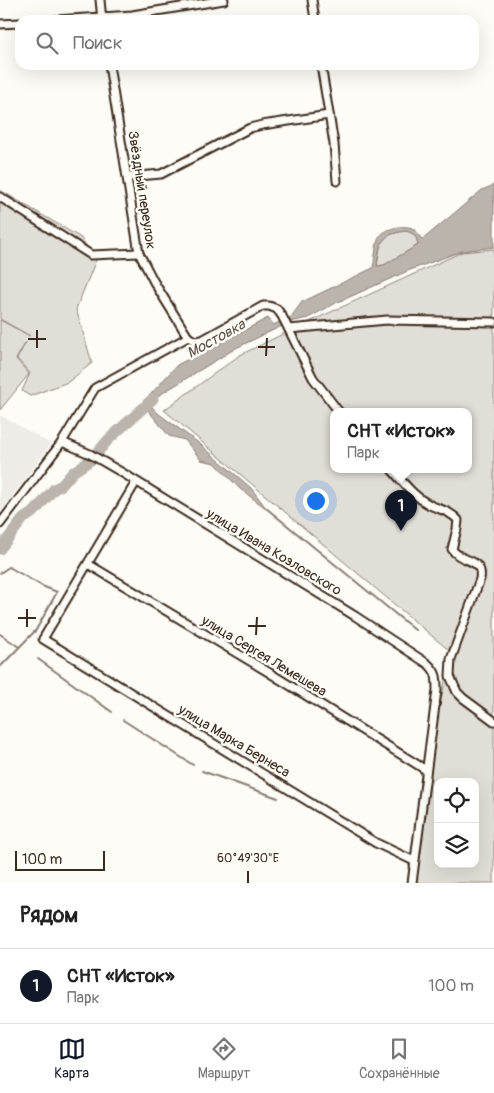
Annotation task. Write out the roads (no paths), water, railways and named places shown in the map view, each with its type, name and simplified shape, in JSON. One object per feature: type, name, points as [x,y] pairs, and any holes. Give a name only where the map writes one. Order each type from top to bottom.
[{"type":"street","points":[[100,0],[102,15]]},
{"type":"street","points":[[132,15],[224,0]]},
{"type":"street","points":[[312,0],[314,15]]},
{"type":"street","points":[[0,24],[15,23]]},
{"type":"street","name":"Звёздный переулок","points":[[110,70],[128,177],[138,253],[188,337]]},
{"type":"street","points":[[322,70],[337,181]]},
{"type":"street","points":[[128,177],[161,174],[250,128],[329,115]]},
{"type":"street","points":[[0,197],[91,255],[138,253]]},
{"type":"street","points":[[0,524],[62,442],[95,388],[188,337],[195,341],[202,340],[263,306],[276,309],[282,316],[313,378],[336,408]]},
{"type":"street","points":[[288,327],[387,320],[494,322]]},
{"type":"street","name":"улица Ивана Козловского","points":[[62,442],[94,456],[347,611],[435,670],[437,690],[426,770]]},
{"type":"street","points":[[395,473],[413,493],[430,505],[452,513],[458,520],[452,548],[455,554],[478,565],[481,569],[480,579],[451,660],[450,676],[457,692],[494,721]]},
{"type":"street","points":[[88,564],[136,482]]},
{"type":"street","name":"улица Марка Бернеса","points":[[88,564],[44,639],[376,844],[414,861]]},
{"type":"street","name":"улица Сергея Лемешева","points":[[88,564],[265,670],[426,770]]},
{"type":"street","points":[[412,883],[426,770]]},
{"type":"waterway","name":"Мостовка","points":[[0,549],[23,519],[35,511],[54,489],[62,485],[73,472],[91,460],[108,440],[153,399]]},
{"type":"waterway","points":[[266,508],[415,630]]},
{"type":"waterway","points":[[0,573],[9,567],[42,586],[57,592],[36,630],[0,667]]},
{"type":"waterway","points":[[0,634],[19,647]]},
{"type":"waterway","points":[[38,659],[112,712]]},
{"type":"waterway","points":[[123,720],[193,765]]},
{"type":"waterway","points":[[202,771],[278,798]]},
{"type":"place","name":"СНТ «Исток»","points":[[401,531]]}]
